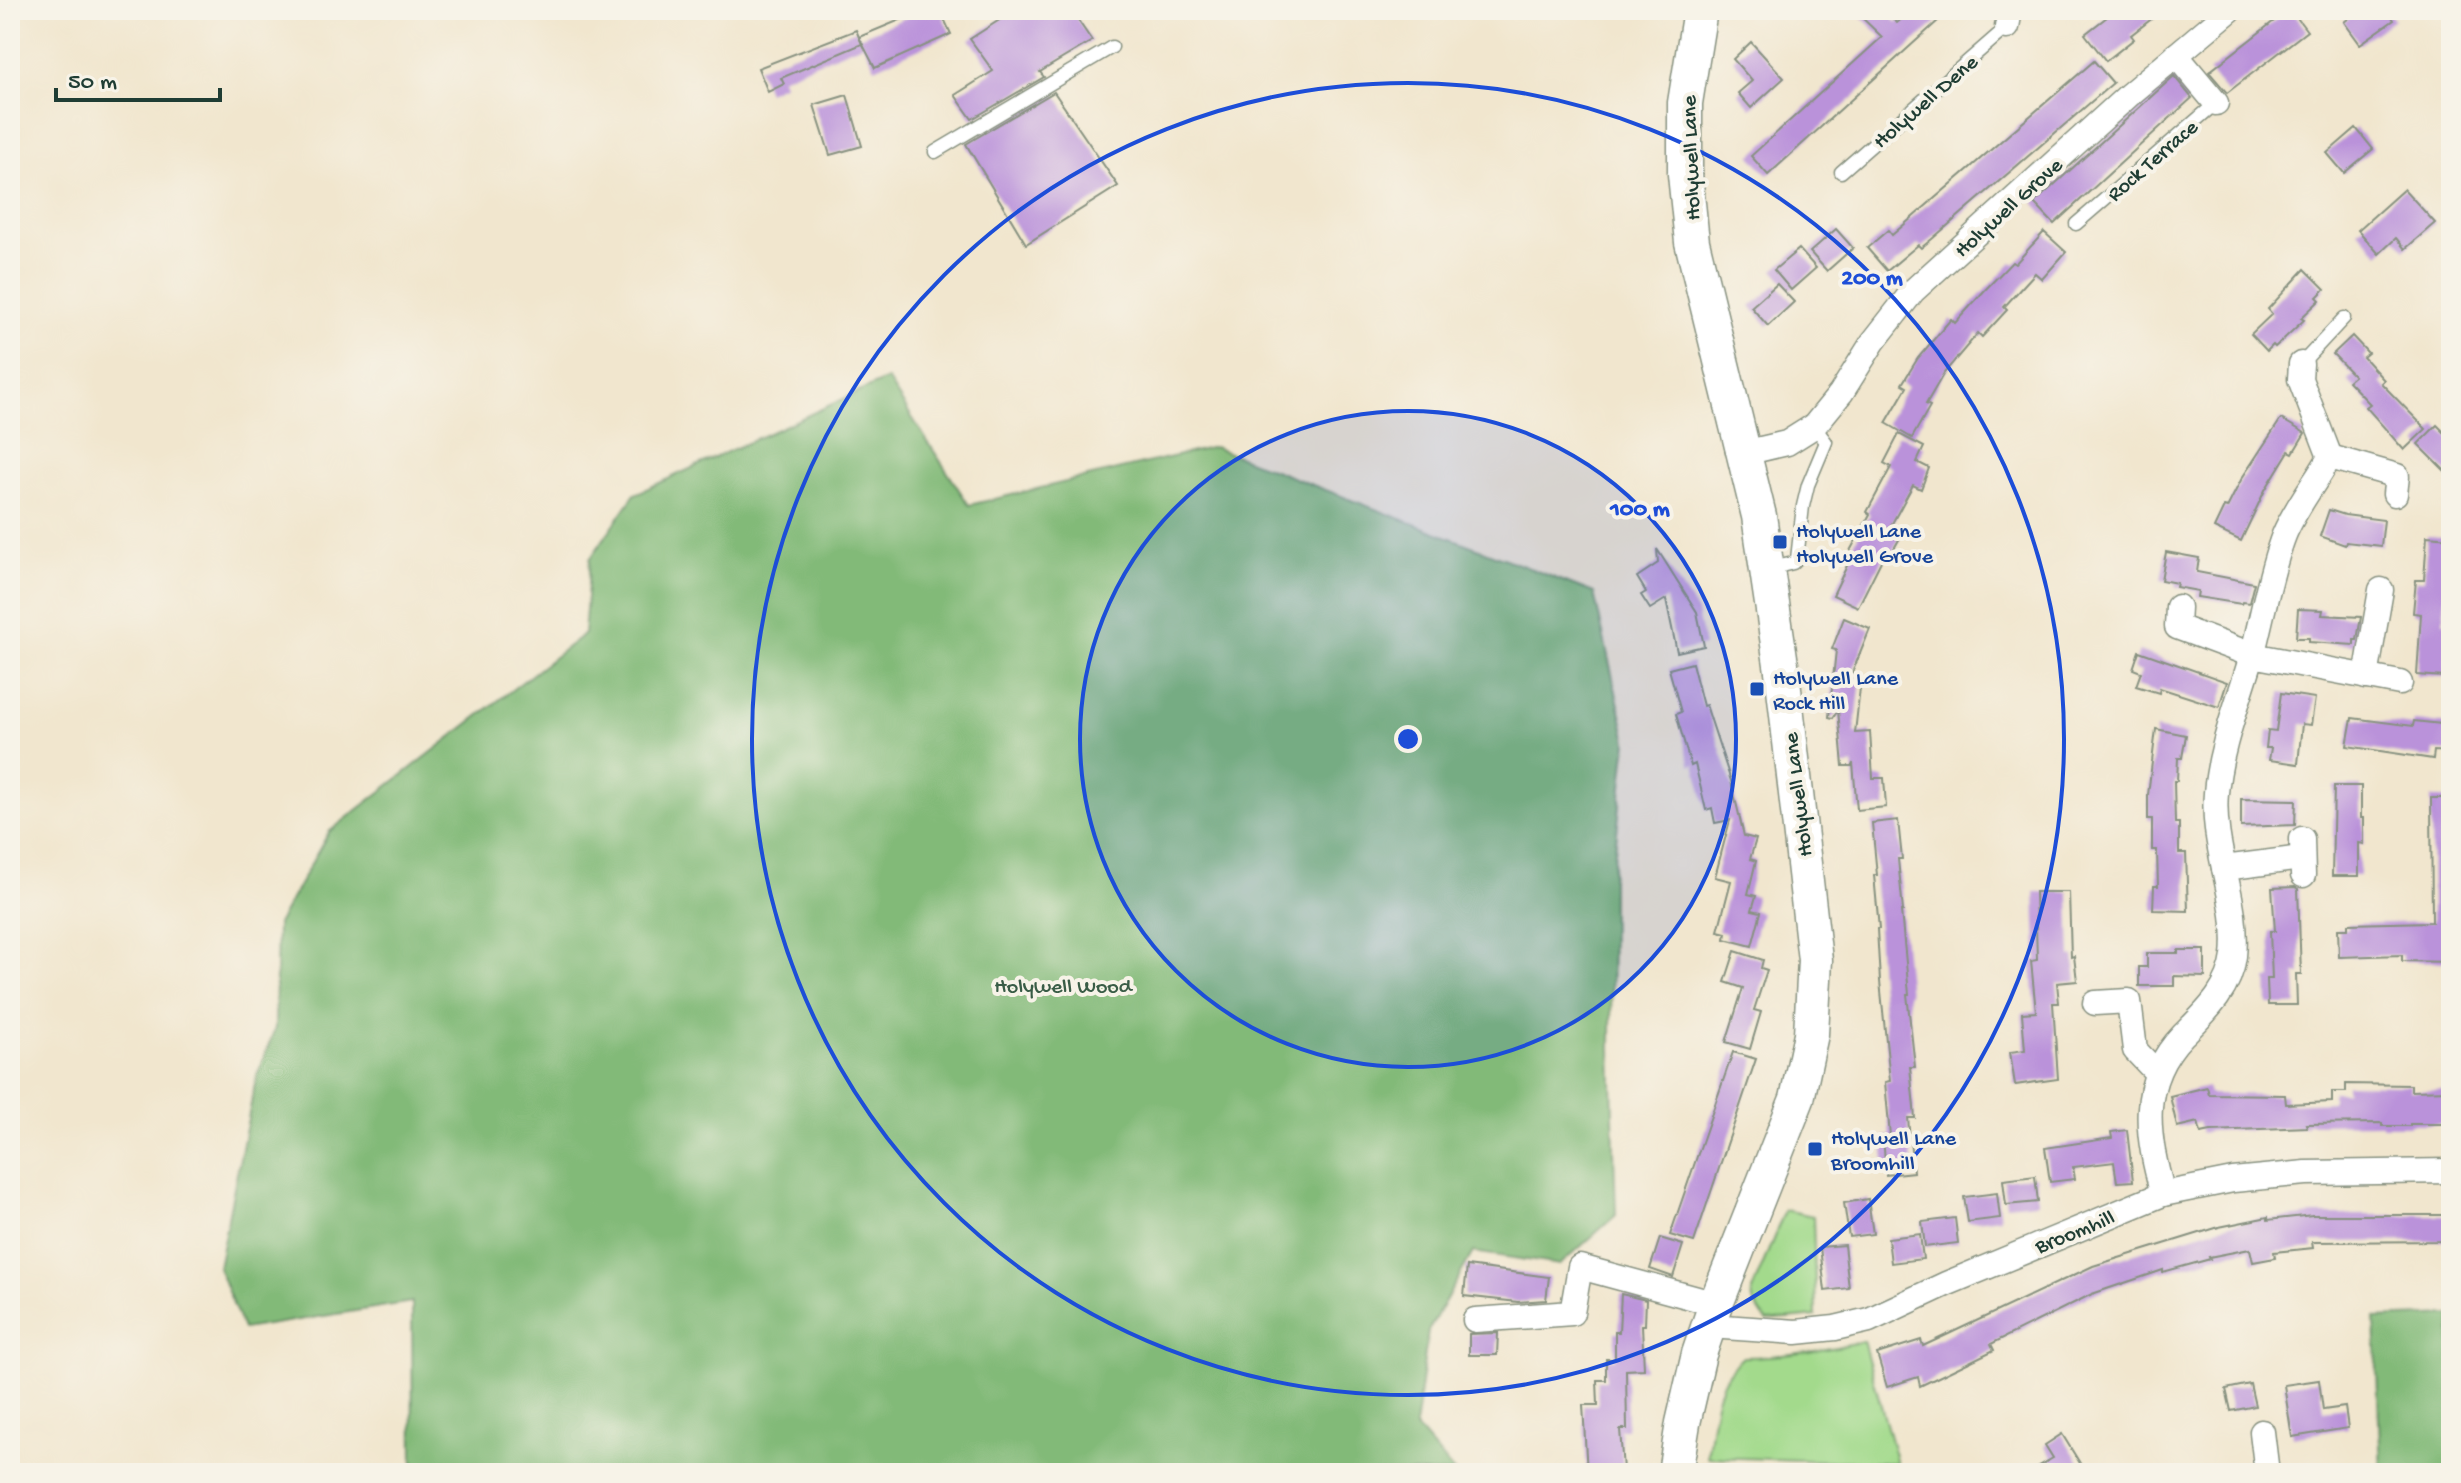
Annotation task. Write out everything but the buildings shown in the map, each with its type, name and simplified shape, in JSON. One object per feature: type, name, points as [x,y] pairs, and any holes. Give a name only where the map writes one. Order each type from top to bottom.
[{"type":"main road","name":"Holywell Lane","points":[[1675,1473],[1699,1354],[1797,1099],[1811,1034],[1815,960],[1759,516],[1692,242],[1685,174],[1685,103],[1700,10]]},
{"type":"street","name":"Holywell Grove","points":[[1744,453],[1787,443],[1814,426],[1913,291],[2230,10]]},
{"type":"street","name":"Rock Terrace","points":[[2176,55],[2216,103]]},
{"type":"street","points":[[2301,364],[2300,379],[2330,457]]},
{"type":"street","points":[[2330,457],[2397,476],[2395,494]]},
{"type":"street","points":[[2163,1194],[2149,1133],[2150,1101],[2156,1072],[2175,1045],[2224,990],[2234,958],[2235,932],[2218,832],[2216,794],[2223,756],[2284,535],[2330,457]]},
{"type":"street","points":[[2366,677],[2381,590]]},
{"type":"street","points":[[2178,607],[2177,627],[2252,655],[2400,683]]},
{"type":"street","points":[[2224,868],[2302,857]]},
{"type":"street","points":[[2095,1003],[2129,1001],[2135,1050],[2156,1072]]},
{"type":"street","name":"Broomhill","points":[[1475,1320],[1572,1313],[1580,1267],[1713,1315],[1796,1332],[1835,1328],[1869,1320],[1946,1284],[2163,1194],[2233,1180],[2306,1173],[2451,1171]]},
{"type":"street","points":[[2262,1432],[2267,1473]]},
{"type":"lane","name":"Holywell Dene","points":[[1841,172],[2009,19]]},
{"type":"lane","points":[[935,152],[1112,47]]},
{"type":"lane","name":"Rock Terrace","points":[[2076,224],[2216,103]]},
{"type":"lane","points":[[2301,364],[2344,318]]},
{"type":"lane","points":[[1768,569],[1793,563],[1797,559],[1808,485],[1826,442],[1814,426]]},
{"type":"green space","name":"Holywell Wood","points":[[887,379],[969,505],[1214,447],[1594,593],[1627,741],[1612,879],[1611,1048],[1616,1215],[1560,1265],[1473,1252],[1428,1331],[1415,1427],[1455,1473],[451,1473],[413,1466],[412,1302],[243,1329],[218,1267],[256,1079],[275,1028],[277,924],[329,832],[584,634],[590,559],[635,494]]},
{"type":"green space","points":[[1785,1210],[1813,1216],[1816,1316],[1766,1321],[1753,1301],[1752,1291]]},
{"type":"green space","points":[[2451,1315],[2451,1473],[2381,1473],[2375,1318]]},
{"type":"green space","points":[[1863,1341],[1897,1463],[1707,1457],[1720,1390],[1733,1366],[1743,1357],[1803,1353]]},
{"type":"place","name":"Holywell Lane Holywell Grove","points":[[1780,542]]},
{"type":"place","name":"Holywell Lane Rock Hill","points":[[1757,689]]},
{"type":"place","name":"Holywell Lane Broomhill","points":[[1815,1149]]}]
